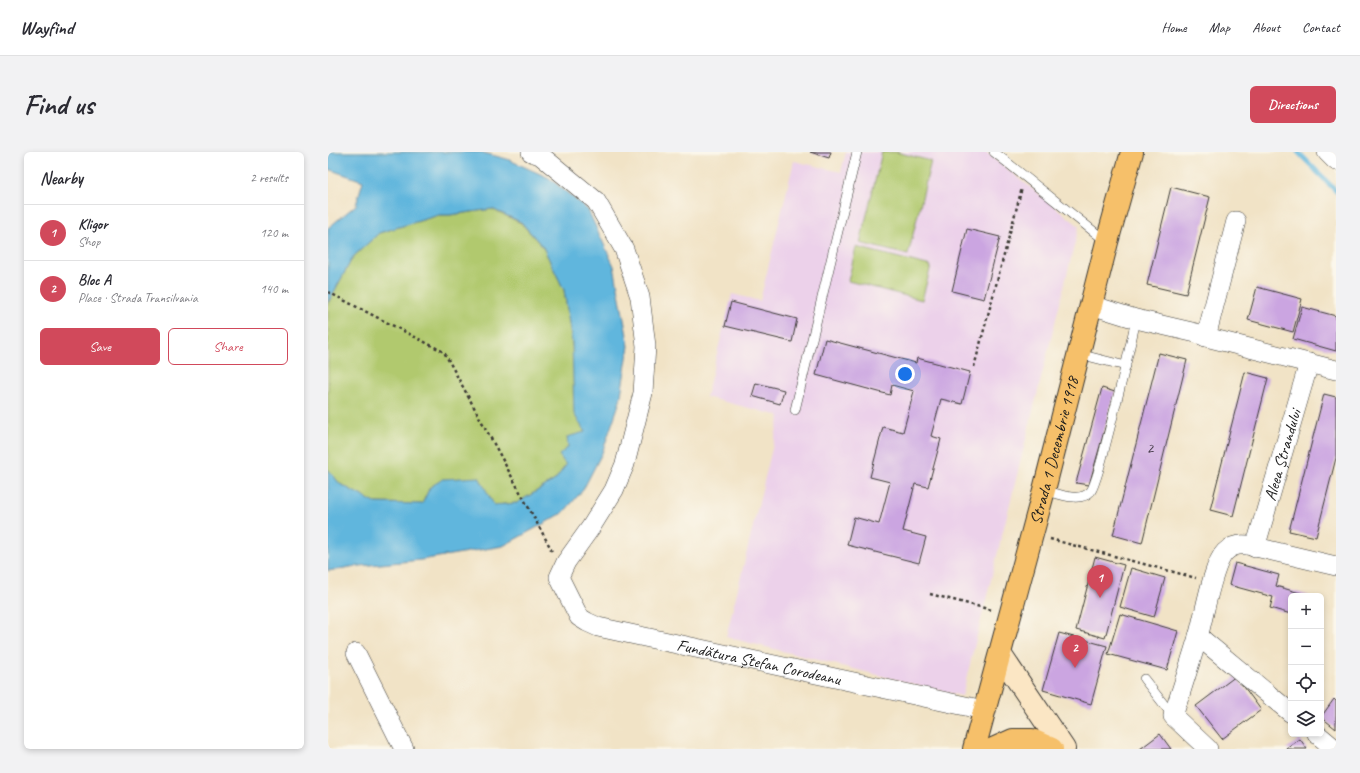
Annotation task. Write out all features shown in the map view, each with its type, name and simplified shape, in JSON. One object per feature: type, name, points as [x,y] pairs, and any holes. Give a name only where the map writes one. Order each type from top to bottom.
[{"type":"main road","name":"Strada 1 Decembrie 1918","points":[[974,749],[1044,490],[1107,242],[1132,152]]},
{"type":"main road","points":[[1000,654],[1064,749]]},
{"type":"main road","points":[[992,749],[1013,740],[1032,740],[1052,749]]},
{"type":"street","name":"Fundătura Ștefan Corodeanu","points":[[531,152],[540,155],[596,201],[624,249],[640,297],[646,346],[643,393],[625,464],[614,490],[592,527],[566,562],[559,577],[579,617],[598,627],[984,710]]},
{"type":"street","points":[[1327,152],[1336,161]]},
{"type":"street","points":[[1206,337],[1236,221]]},
{"type":"street","points":[[1091,305],[1136,319],[1196,333],[1206,337],[1336,370]]},
{"type":"street","name":"Aleea Ștrandului","points":[[1255,548],[1309,363]]},
{"type":"street","points":[[1208,749],[1173,716],[1198,636],[1212,582],[1218,563],[1224,553],[1230,548],[1240,544],[1336,566]]},
{"type":"street","points":[[1198,636],[1288,711]]},
{"type":"street","points":[[356,653],[404,749]]},
{"type":"street","points":[[1321,737],[1335,749]]},
{"type":"lane","points":[[795,410],[857,152]]},
{"type":"lane","points":[[994,152],[1107,242]]},
{"type":"lane","points":[[1044,490],[1072,497],[1082,496],[1091,491],[1100,467],[1126,366],[1136,319]]},
{"type":"lane","points":[[1078,354],[1126,366]]},
{"type":"lane","points":[[1144,679],[1173,716]]},
{"type":"path","points":[[974,367],[1025,177]]},
{"type":"path","points":[[328,292],[444,352],[550,547]]},
{"type":"path","points":[[1032,534],[1212,582]]},
{"type":"path","points":[[930,594],[1010,614]]},
{"type":"shaded area","points":[[846,152],[986,152],[1079,226],[962,696],[726,637],[780,416],[706,397],[732,294],[760,301],[794,161],[841,172]]},
{"type":"green space","points":[[882,152],[896,152],[931,161],[908,255],[860,243]]},
{"type":"green space","points":[[492,209],[521,223],[543,247],[564,290],[585,432],[568,447],[566,465],[555,480],[517,503],[494,505],[430,487],[422,504],[375,503],[340,484],[328,469],[328,303],[353,257],[379,233],[439,215],[450,215]]},
{"type":"green space","points":[[856,247],[931,266],[922,300],[848,281]]},
{"type":"water","points":[[328,152],[480,152],[507,159],[549,178],[588,210],[614,266],[629,346],[620,401],[602,453],[583,490],[563,513],[503,546],[421,560],[350,567],[328,571],[328,469],[340,484],[375,503],[422,504],[430,487],[443,479],[479,477],[494,505],[517,503],[555,480],[566,465],[559,455],[568,447],[567,437],[585,432],[574,414],[572,343],[564,290],[543,247],[521,222],[492,209],[450,215],[439,215],[379,233],[353,257],[328,303],[328,228],[356,205],[363,181],[328,169]]},
{"type":"building","points":[[810,152],[831,152],[829,158]]},
{"type":"building","points":[[1171,187],[1210,197],[1186,294],[1147,285]]},
{"type":"building","points":[[967,229],[1000,237],[984,299],[952,291]]},
{"type":"building","points":[[1257,287],[1302,299],[1293,332],[1248,320]]},
{"type":"building","points":[[731,302],[797,319],[792,342],[725,326]]},
{"type":"building","points":[[1302,307],[1336,316],[1336,351],[1293,339]]},
{"type":"building","points":[[825,339],[916,363],[917,358],[970,372],[962,404],[941,399],[931,436],[941,439],[928,487],[915,484],[903,531],[926,537],[919,563],[847,545],[854,517],[879,524],[890,482],[870,477],[883,427],[903,432],[914,391],[892,385],[890,395],[816,375]]},
{"type":"building","points":[[1159,353],[1187,360],[1142,543],[1113,535]]},
{"type":"building","points":[[1245,372],[1268,378],[1233,516],[1210,510]]},
{"type":"building","points":[[756,383],[784,390],[780,404],[752,396]]},
{"type":"building","points":[[1102,388],[1115,392],[1089,485],[1076,483]]},
{"type":"building","points":[[1324,394],[1336,397],[1336,458],[1316,537],[1289,531]]},
{"type":"building","points":[[1095,557],[1124,565],[1105,638],[1076,630]]},
{"type":"building","points":[[1235,563],[1279,575],[1276,586],[1300,593],[1288,593],[1288,613],[1270,608],[1273,597],[1229,585]]},
{"type":"building","points":[[1131,568],[1165,578],[1154,617],[1120,607]]},
{"type":"building","points":[[1120,614],[1178,631],[1167,670],[1108,654]]},
{"type":"building","points":[[1059,633],[1107,646],[1091,704],[1043,690]]},
{"type":"building","points":[[1236,676],[1261,710],[1222,739],[1196,706]]},
{"type":"building","points":[[1334,699],[1336,701],[1336,729],[1324,719],[1324,713]]},
{"type":"building","points":[[1160,734],[1171,749],[1140,749]]},
{"type":"building","points":[[1300,739],[1307,749],[1286,749]]},
{"type":"waterway","points":[[1298,152],[1336,191]]},
{"type":"place","name":"Kligor","points":[[1100,598]]},
{"type":"place","name":"Bloc A","points":[[1075,668]]}]
